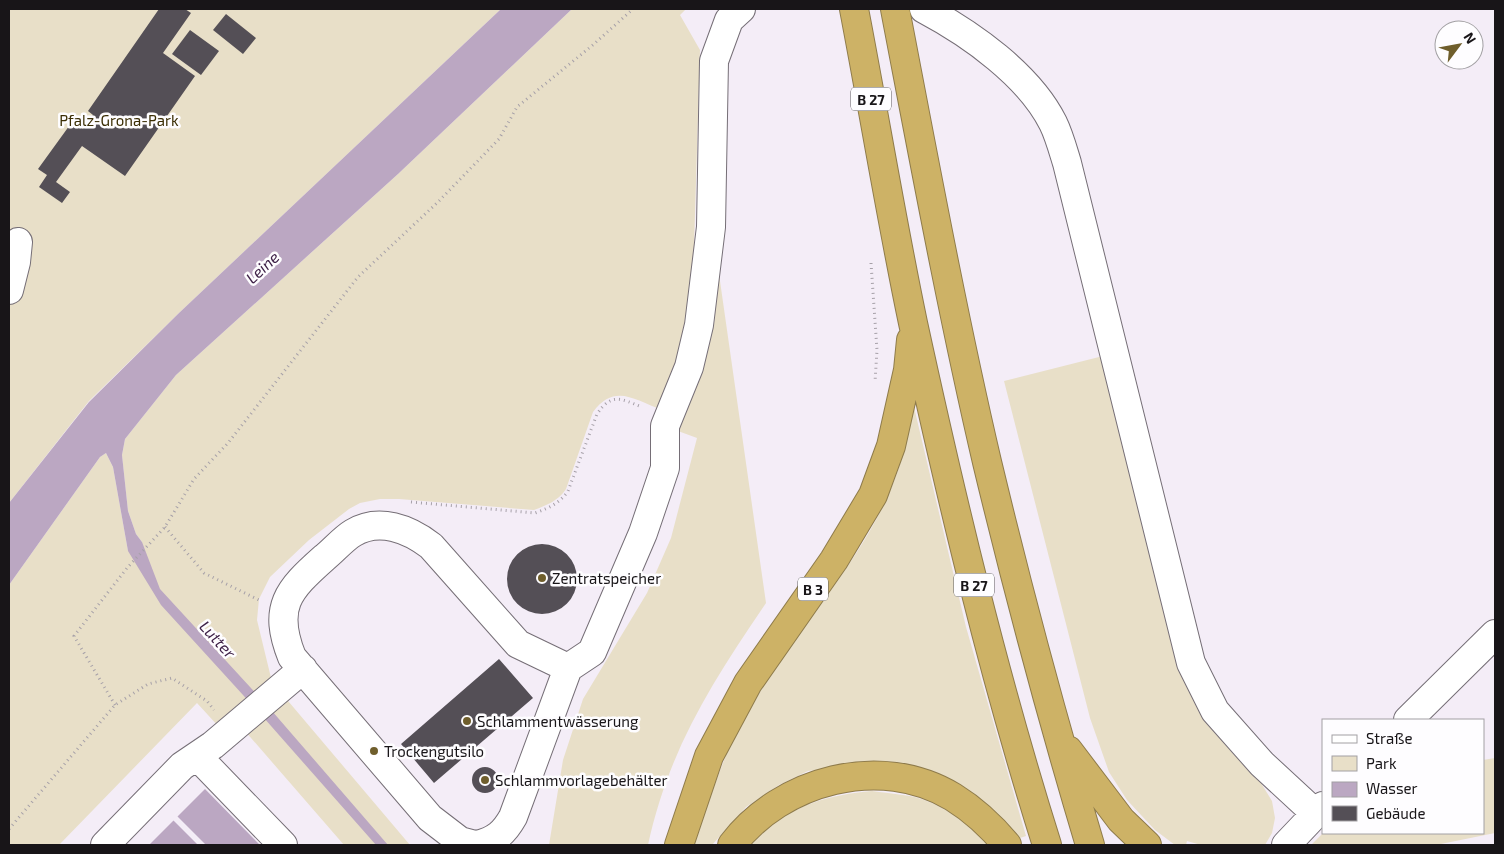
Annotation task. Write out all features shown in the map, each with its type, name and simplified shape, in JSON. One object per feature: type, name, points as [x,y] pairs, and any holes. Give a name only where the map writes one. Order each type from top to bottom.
[{"type":"highway","name":"B 27","points":[[854,9],[913,321],[975,590],[1015,740],[1046,845]]},
{"type":"highway","name":"B 27","points":[[895,9],[927,176],[987,460],[1034,654],[1057,734]]},
{"type":"highway","name":"B 3","points":[[679,845],[709,756],[748,683],[834,560],[873,495],[891,446],[908,370],[913,321]]},
{"type":"highway","points":[[1057,734],[1090,845]]},
{"type":"highway","points":[[1057,734],[1121,820],[1147,845]]},
{"type":"highway","points":[[732,845],[755,819],[791,794],[836,780],[864,776],[917,783],[953,797],[987,822],[1007,845]]},
{"type":"street","points":[[568,668],[518,644],[431,546],[416,534],[400,528],[369,526],[346,539],[298,582],[288,597],[282,628],[292,657],[430,818],[460,841],[484,844],[505,832],[513,817],[568,668],[592,652],[643,533],[665,468],[665,426],[689,366],[699,326],[710,237],[714,61],[729,20],[741,9]]},
{"type":"street","points":[[924,9],[971,36],[1029,87],[1054,124],[1067,163],[1191,663],[1215,711],[1262,764],[1319,809],[1286,845]]},
{"type":"street","points":[[9,290],[15,270],[18,242]]},
{"type":"street","points":[[1409,719],[1495,634]]},
{"type":"street","points":[[105,845],[182,766],[244,719],[303,669]]},
{"type":"street","points":[[197,756],[283,845]]},
{"type":"path","points":[[115,705],[74,636],[126,568],[165,527],[194,479],[228,443],[358,277],[438,202],[498,140],[517,107],[594,44],[633,9]]},
{"type":"path","points":[[870,255],[877,350],[875,385]]},
{"type":"path","points":[[165,527],[204,572],[262,601]]},
{"type":"path","points":[[9,828],[115,705],[148,684],[172,678],[207,701],[226,724],[244,719]]},
{"type":"green space","name":"Pfalz-Grona-Park","points":[[9,9],[501,9],[179,313],[89,401],[9,503]]},
{"type":"green space","points":[[572,9],[686,9],[680,15],[700,50],[692,313],[662,410],[625,396],[609,398],[601,403],[593,412],[566,489],[556,500],[534,510],[399,499],[380,499],[360,503],[349,509],[309,540],[270,577],[259,599],[257,620],[272,682],[410,845],[344,845],[232,716],[219,727],[197,703],[59,845],[9,845],[9,585],[100,457],[106,453],[113,467],[128,551],[142,542],[136,534],[128,511],[122,455],[125,439],[176,375],[398,174]]},
{"type":"green space","points":[[718,267],[766,603],[727,661],[694,718],[668,778],[648,845],[549,845],[563,760],[583,699],[647,593],[671,538],[697,438],[678,431],[704,364],[714,324]]},
{"type":"green space","points":[[1103,356],[1217,731],[1261,783],[1272,801],[1275,818],[1272,833],[1265,845],[1201,845],[1187,841],[1186,845],[1175,845],[1155,830],[1127,800],[1109,772],[1090,718],[1004,381]]},
{"type":"green space","points":[[911,407],[914,407],[966,627],[1026,836],[1020,838],[987,804],[946,779],[832,768],[808,771],[779,785],[746,807],[712,845],[694,845],[723,763],[744,720],[768,679],[836,584],[877,518],[893,483],[905,446]]},
{"type":"green space","points":[[1495,758],[1495,833],[1436,845],[1311,845],[1322,834],[1484,834],[1484,760]]},
{"type":"green space","points":[[872,791],[915,797],[937,805],[969,826],[989,845],[751,845],[776,822],[806,806],[838,796]]},
{"type":"water","name":"Leine","points":[[501,9],[572,9],[398,174],[176,375],[125,439],[122,455],[128,511],[160,589],[272,711],[388,845],[376,845],[161,605],[128,551],[113,467],[106,453],[100,457],[9,585],[9,503],[89,402],[179,313]]},
{"type":"water","points":[[205,789],[260,845],[149,845]]},
{"type":"pier","points":[[176,815],[206,845],[198,845],[172,819]]},
{"type":"building","points":[[159,9],[185,9],[191,13],[163,53],[195,76],[125,176],[82,146],[56,182],[70,192],[62,203],[39,187],[47,175],[38,169],[72,122],[83,129],[93,115],[88,111]]},
{"type":"building","points":[[226,14],[256,38],[243,54],[213,30]]},
{"type":"building","points":[[190,30],[219,51],[201,75],[172,54]]},
{"type":"building","name":"Zentratspeicher","points":[[542,544],[555,547],[567,554],[574,566],[577,579],[574,592],[567,604],[555,611],[542,614],[529,611],[517,604],[510,592],[507,579],[510,566],[517,554],[529,547]]},
{"type":"building","name":"Schlammentwässerung","points":[[499,659],[533,698],[434,783],[401,744]]},
{"type":"building","name":"Schlammvorlagebehälter","points":[[485,767],[495,770],[498,780],[495,790],[485,793],[475,790],[472,780],[475,770]]},
{"type":"place","name":"Zentratspeicher","points":[[542,578]]},
{"type":"place","name":"Schlammentwässerung","points":[[467,721]]},
{"type":"place","name":"Trockengutsilo","points":[[374,751]]},
{"type":"place","name":"Schlammvorlagebehälter","points":[[485,780]]},
{"type":"water label","name":"Lutter","points":[[218,639]]}]
